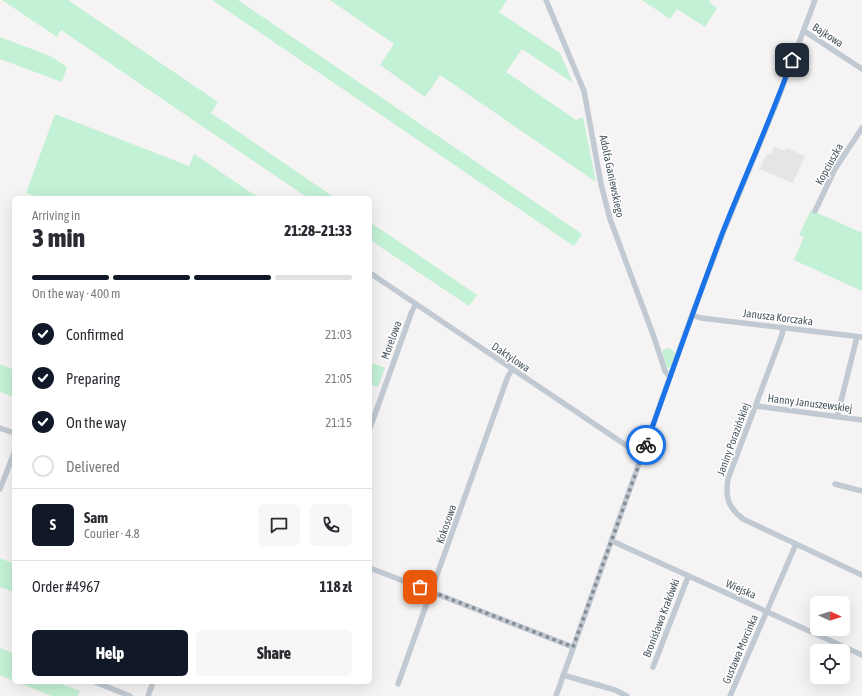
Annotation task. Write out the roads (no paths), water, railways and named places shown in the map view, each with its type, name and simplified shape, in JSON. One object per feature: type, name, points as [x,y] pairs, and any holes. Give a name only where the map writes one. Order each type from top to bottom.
[{"type":"street","name":"Adolfa Ganiewskiego","points":[[546,0],[584,91],[601,184],[610,219],[654,337],[665,371],[670,377]]},
{"type":"street","points":[[556,696],[692,315],[723,233],[776,104],[815,0]]},
{"type":"street","name":"Bajkowa","points":[[804,31],[862,68]]},
{"type":"street","name":"Kopciuszka","points":[[816,211],[834,169],[862,128]]},
{"type":"street","name":"Daktylowa","points":[[372,274],[512,370],[642,456]]},
{"type":"street","name":"Morelowa","points":[[372,422],[412,311],[416,304]]},
{"type":"street","name":"Janusza Korczaka","points":[[692,315],[701,318],[860,337]]},
{"type":"street","name":"Janiny Porazińskiej","points":[[783,328],[782,335],[728,479],[726,492],[727,498],[735,513],[742,519],[862,575]]},
{"type":"street","points":[[837,417],[860,337]]},
{"type":"street","name":"Kokosowa","points":[[398,684],[508,376],[512,370]]},
{"type":"street","name":"Hanny Januszewskiej","points":[[756,406],[862,420]]},
{"type":"street","points":[[0,428],[12,432]]},
{"type":"street","points":[[0,489],[12,458]]},
{"type":"street","points":[[835,484],[862,491]]},
{"type":"street","name":"Wiejska","points":[[612,541],[688,577],[862,655]]},
{"type":"street","name":"Gustawa Morcinka","points":[[730,696],[796,544]]},
{"type":"street","points":[[372,569],[573,647]]},
{"type":"street","name":"Bronisława Krakówki","points":[[653,667],[688,577]]},
{"type":"street","points":[[563,675],[616,690],[627,696]]},
{"type":"street","points":[[100,684],[130,696]]},
{"type":"street","points":[[148,696],[152,684]]}]
